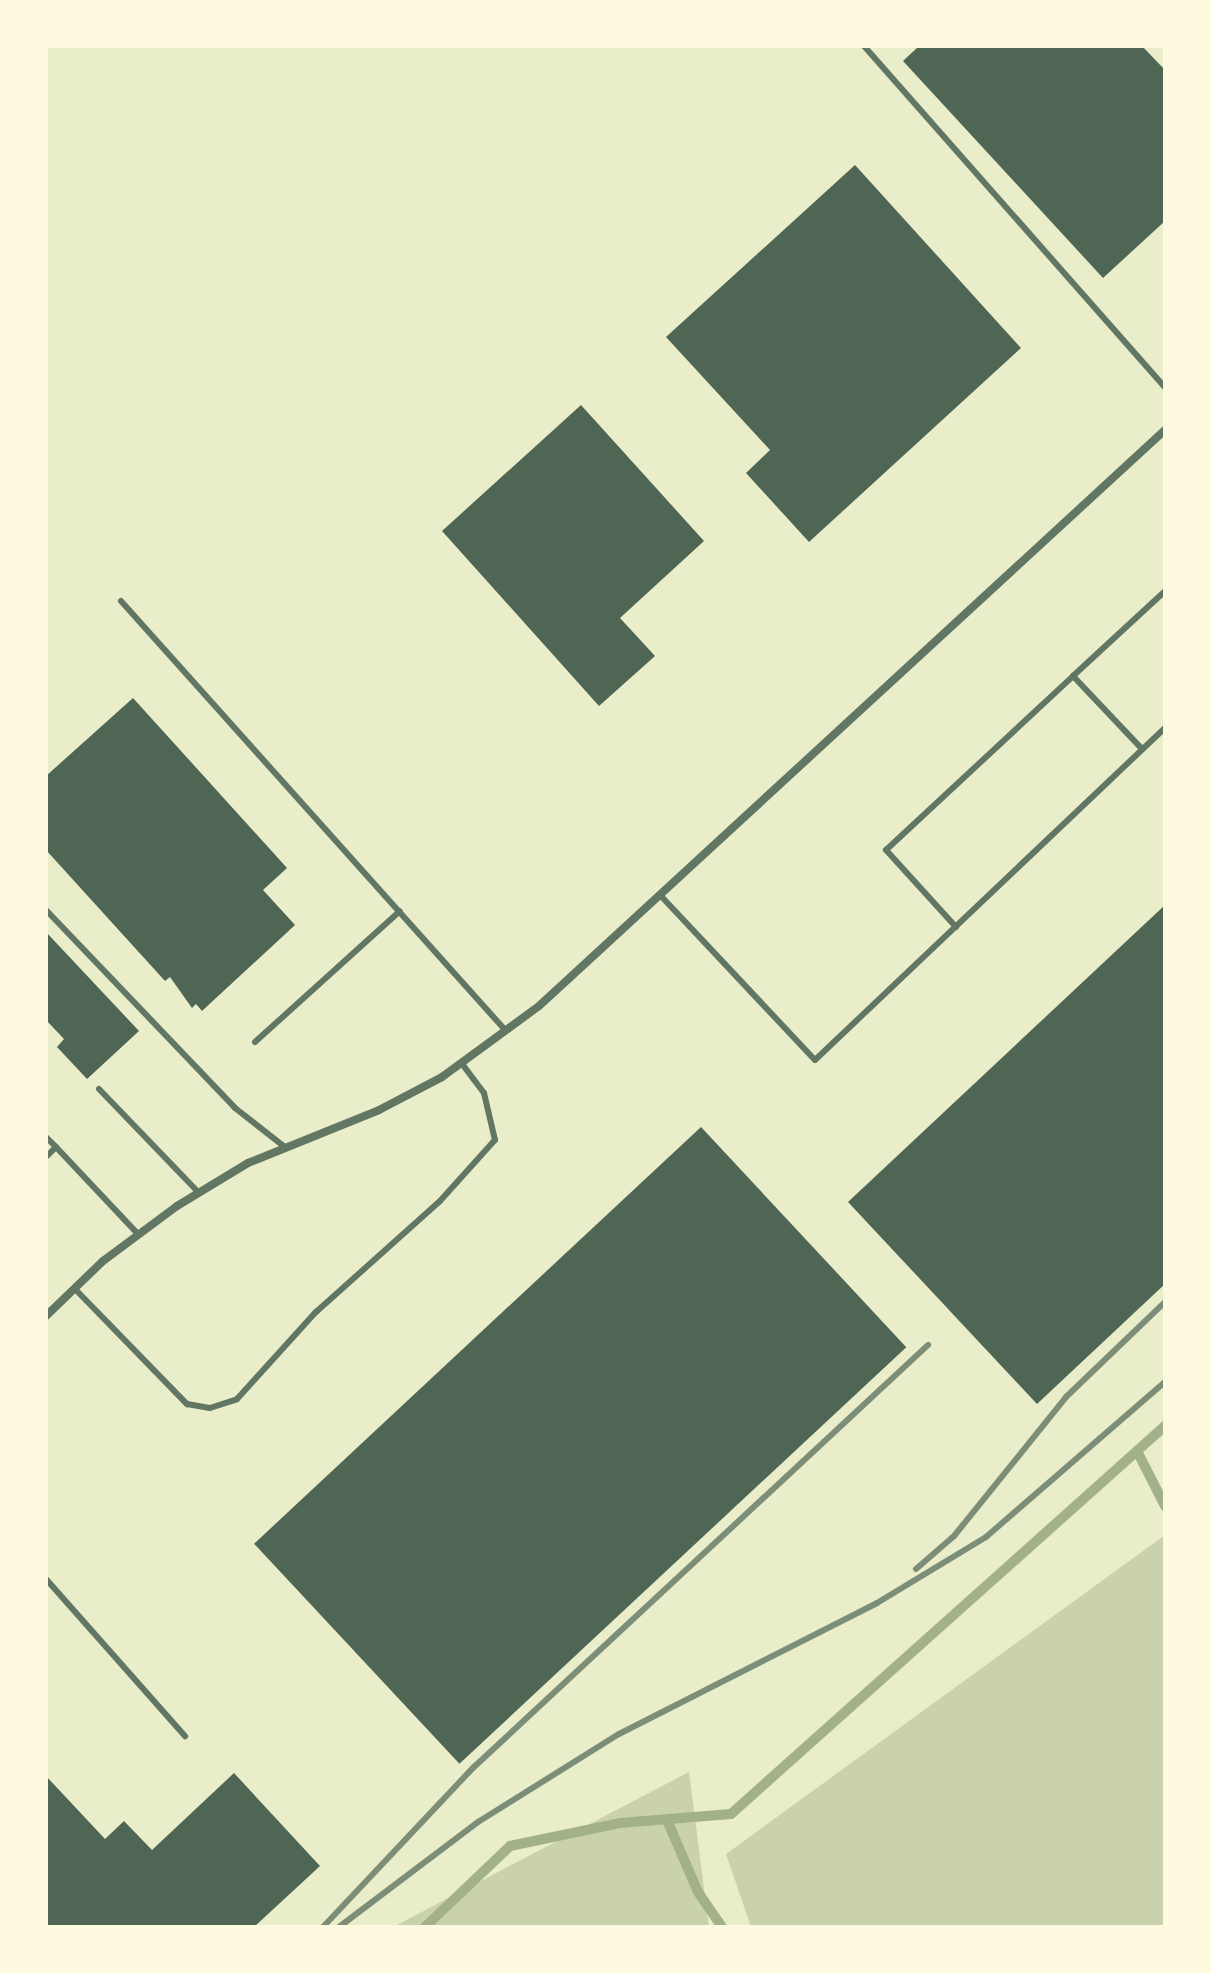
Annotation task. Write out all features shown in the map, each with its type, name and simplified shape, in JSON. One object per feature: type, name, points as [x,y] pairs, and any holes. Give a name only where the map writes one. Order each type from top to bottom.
[{"type":"street","points":[[46,1316],[138,1234],[199,1193],[285,1147],[379,1110],[461,1063],[506,1031],[660,895],[1165,430]]},
{"type":"lane","points":[[864,46],[1165,388]]},
{"type":"lane","points":[[956,927],[886,850],[1165,591]]},
{"type":"lane","points":[[121,601],[506,1031]]},
{"type":"lane","points":[[1073,676],[1142,749]]},
{"type":"lane","points":[[660,895],[815,1060],[1165,728]]},
{"type":"lane","points":[[46,910],[235,1108],[285,1147]]},
{"type":"lane","points":[[255,1042],[400,911]]},
{"type":"lane","points":[[75,1289],[187,1404],[210,1408],[237,1399],[316,1312],[440,1201],[495,1140],[494,1117],[484,1093],[461,1063]]},
{"type":"lane","points":[[99,1089],[199,1193]]},
{"type":"lane","points":[[46,1137],[138,1234]]},
{"type":"lane","points":[[46,1157],[56,1147]]},
{"type":"lane","points":[[46,1579],[185,1736]]},
{"type":"green space","points":[[1165,1535],[1165,1927],[751,1927],[726,1854]]},
{"type":"green space","points":[[689,1772],[709,1927],[393,1927]]},
{"type":"building","points":[[919,46],[1142,46],[1165,70],[1165,221],[1103,278],[903,61]]},
{"type":"building","points":[[855,165],[1021,348],[809,542],[746,473],[770,450],[666,337]]},
{"type":"building","points":[[581,405],[704,541],[620,618],[655,656],[599,706],[442,531]]},
{"type":"building","points":[[133,698],[287,868],[263,890],[295,925],[202,1011],[196,1004],[192,1008],[170,977],[165,981],[46,850],[46,776]]},
{"type":"building","points":[[1165,905],[1165,1284],[1037,1404],[848,1202]]},
{"type":"building","points":[[46,932],[139,1031],[87,1079],[57,1047],[64,1039],[46,1020]]},
{"type":"building","points":[[701,1127],[906,1347],[459,1764],[254,1544]]},
{"type":"building","points":[[234,1773],[320,1866],[254,1927],[46,1927],[46,1776],[105,1839],[124,1821],[152,1850]]},
{"type":"waterway","points":[[425,1927],[510,1846],[620,1823],[731,1814],[1165,1426]]},
{"type":"waterway","points":[[1137,1451],[1165,1506]]},
{"type":"waterway","points":[[667,1820],[698,1892],[722,1927]]},
{"type":"railway","points":[[916,1569],[954,1536],[1066,1397],[1165,1302]]},
{"type":"railway","points":[[323,1927],[474,1767],[928,1345]]},
{"type":"railway","points":[[339,1927],[478,1822],[619,1734],[877,1603],[986,1537],[1165,1382]]}]
